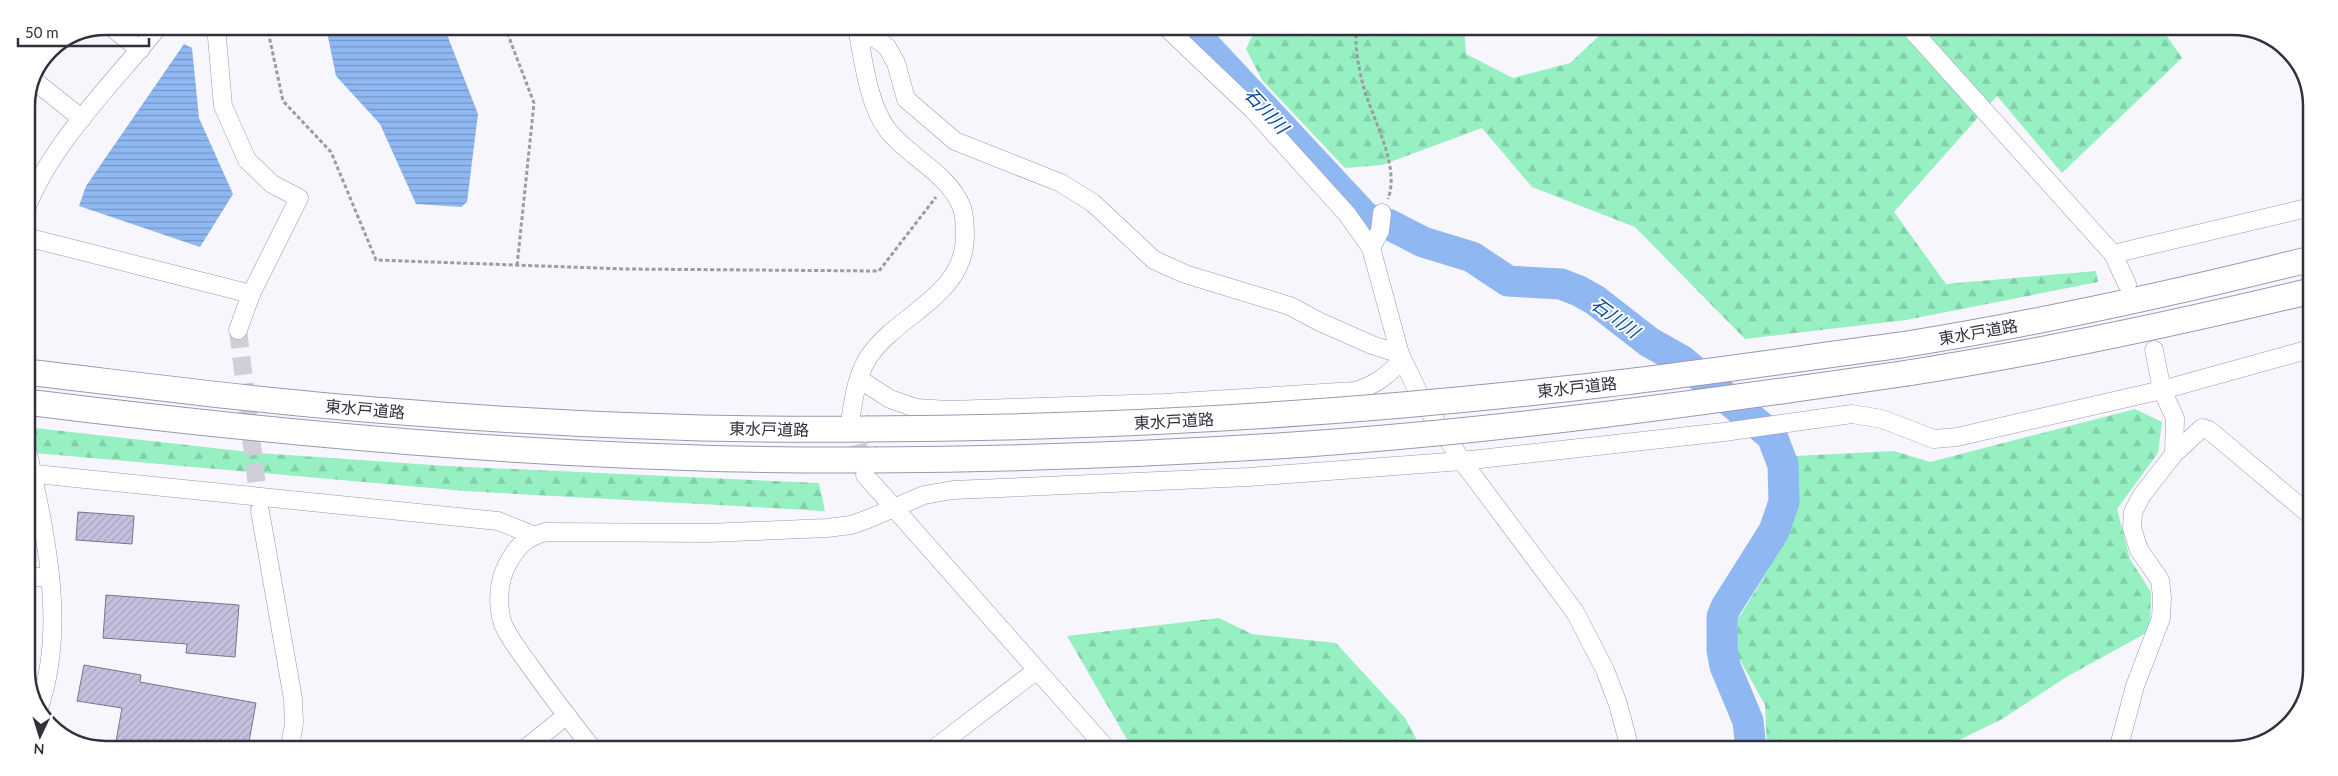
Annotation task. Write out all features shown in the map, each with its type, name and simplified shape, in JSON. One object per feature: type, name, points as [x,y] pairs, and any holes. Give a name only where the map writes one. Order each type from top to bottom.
[{"type":"highway","name":"東水戸道路","points":[[35,373],[215,394],[398,412],[607,425],[769,430],[859,422],[1069,426],[1307,413],[1563,389],[1901,345],[2007,328],[2201,287],[2303,261]]},
{"type":"highway","name":"東水戸道路","points":[[35,403],[215,425],[386,441],[605,455],[768,460],[870,468],[1308,444],[1655,409],[2012,357],[2203,317],[2303,293]]},
{"type":"street","points":[[121,35],[140,50]]},
{"type":"street","points":[[35,183],[82,119],[152,35]]},
{"type":"street","points":[[217,35],[223,106],[247,160],[272,184],[298,198],[252,294],[238,330]]},
{"type":"street","points":[[859,35],[875,106],[886,128],[946,184],[962,207],[965,226],[964,249],[957,272],[945,288],[870,355],[859,379],[859,422]]},
{"type":"street","points":[[866,35],[875,38],[887,47],[896,64],[906,99],[955,141],[1061,183],[1093,203],[1154,260],[1185,274],[1290,306],[1320,322],[1401,357]]},
{"type":"street","points":[[1174,35],[1254,110],[1346,214],[1371,248],[1401,357],[1423,402],[1462,461],[1575,612],[1605,670],[1618,704],[1628,741]]},
{"type":"street","points":[[1916,35],[2112,254],[2127,284]]},
{"type":"street","points":[[38,84],[82,119]]},
{"type":"street","points":[[2112,254],[2303,209]]},
{"type":"street","points":[[1371,248],[1380,231],[1382,213]]},
{"type":"street","points":[[35,240],[252,294]]},
{"type":"street","points":[[2154,350],[2162,390],[2175,418],[2174,454]]},
{"type":"street","points":[[587,741],[516,645],[504,625],[500,613],[500,584],[504,572],[516,550],[533,535],[546,532],[707,533],[828,528],[851,525],[893,509],[924,494],[953,490],[1248,477],[1462,461],[1724,432],[1852,414],[1882,419],[1934,439],[1957,438],[2162,390],[2303,351]]},
{"type":"street","points":[[859,379],[890,399],[916,408],[949,410],[1154,404],[1355,391],[1385,378],[1401,357]]},
{"type":"street","points":[[2120,741],[2135,686],[2161,618],[2162,597],[2160,580],[2139,550],[2132,528],[2133,512],[2142,495],[2174,454],[2202,428],[2209,430],[2303,509]]},
{"type":"street","points":[[870,468],[893,509],[1100,741]]},
{"type":"street","points":[[35,475],[498,521],[533,535]]},
{"type":"street","points":[[35,504],[50,578],[54,625],[48,674],[41,700]]},
{"type":"street","points":[[260,510],[293,699],[294,723],[291,741]]},
{"type":"street","points":[[35,577],[50,578]]},
{"type":"street","points":[[944,741],[1037,670]]},
{"type":"street","points":[[535,741],[567,715]]},
{"type":"path","points":[[269,35],[283,101],[331,152],[376,260],[517,266],[879,271],[946,184]]},
{"type":"path","points":[[508,35],[534,103],[517,266]]},
{"type":"path","points":[[1357,35],[1361,80],[1389,159],[1392,187],[1382,213]]},
{"type":"green space","points":[[1253,35],[1465,35],[1466,54],[1513,78],[1570,63],[1599,36],[1609,35],[2166,35],[2182,58],[2062,173],[1997,96],[1894,212],[1946,284],[2096,271],[2098,282],[1906,320],[1745,339],[1635,227],[1532,187],[1482,128],[1382,165],[1345,168],[1262,80],[1246,49]]},
{"type":"green space","points":[[2135,409],[2162,422],[2158,453],[2117,509],[2130,559],[2151,592],[2150,631],[2068,676],[2002,719],[1957,741],[1767,741],[1765,705],[1727,637],[1768,570],[1795,456],[1894,451],[1930,462]]},
{"type":"green space","points":[[35,428],[259,453],[447,466],[819,483],[825,511],[465,491],[35,453]]},
{"type":"green space","points":[[1219,618],[1252,634],[1336,643],[1405,718],[1418,741],[1128,741],[1067,636]]},
{"type":"water","points":[[328,35],[447,35],[478,114],[467,202],[461,207],[416,204],[380,124],[336,76]]},
{"type":"water","points":[[184,44],[192,48],[199,118],[233,194],[200,247],[79,206],[86,186]]},
{"type":"building","points":[[78,512],[134,516],[132,544],[76,540]]},
{"type":"building","points":[[106,595],[239,605],[235,657],[186,653],[187,644],[103,638]]},
{"type":"building","points":[[84,665],[141,675],[140,682],[256,703],[249,741],[116,741],[122,708],[77,701]]},
{"type":"waterway","name":"石川川","points":[[1196,35],[1367,219],[1388,224],[1423,242],[1472,257],[1508,281],[1561,284],[1579,291],[1595,300],[1649,342],[1681,360],[1772,436],[1783,465],[1784,502],[1774,531],[1726,607],[1722,617],[1722,650],[1725,666],[1748,721],[1750,741]]},
{"type":"tunnel","points":[[238,330],[260,511]]},
{"type":"tunnel","points":[[852,418],[864,471]]}]
